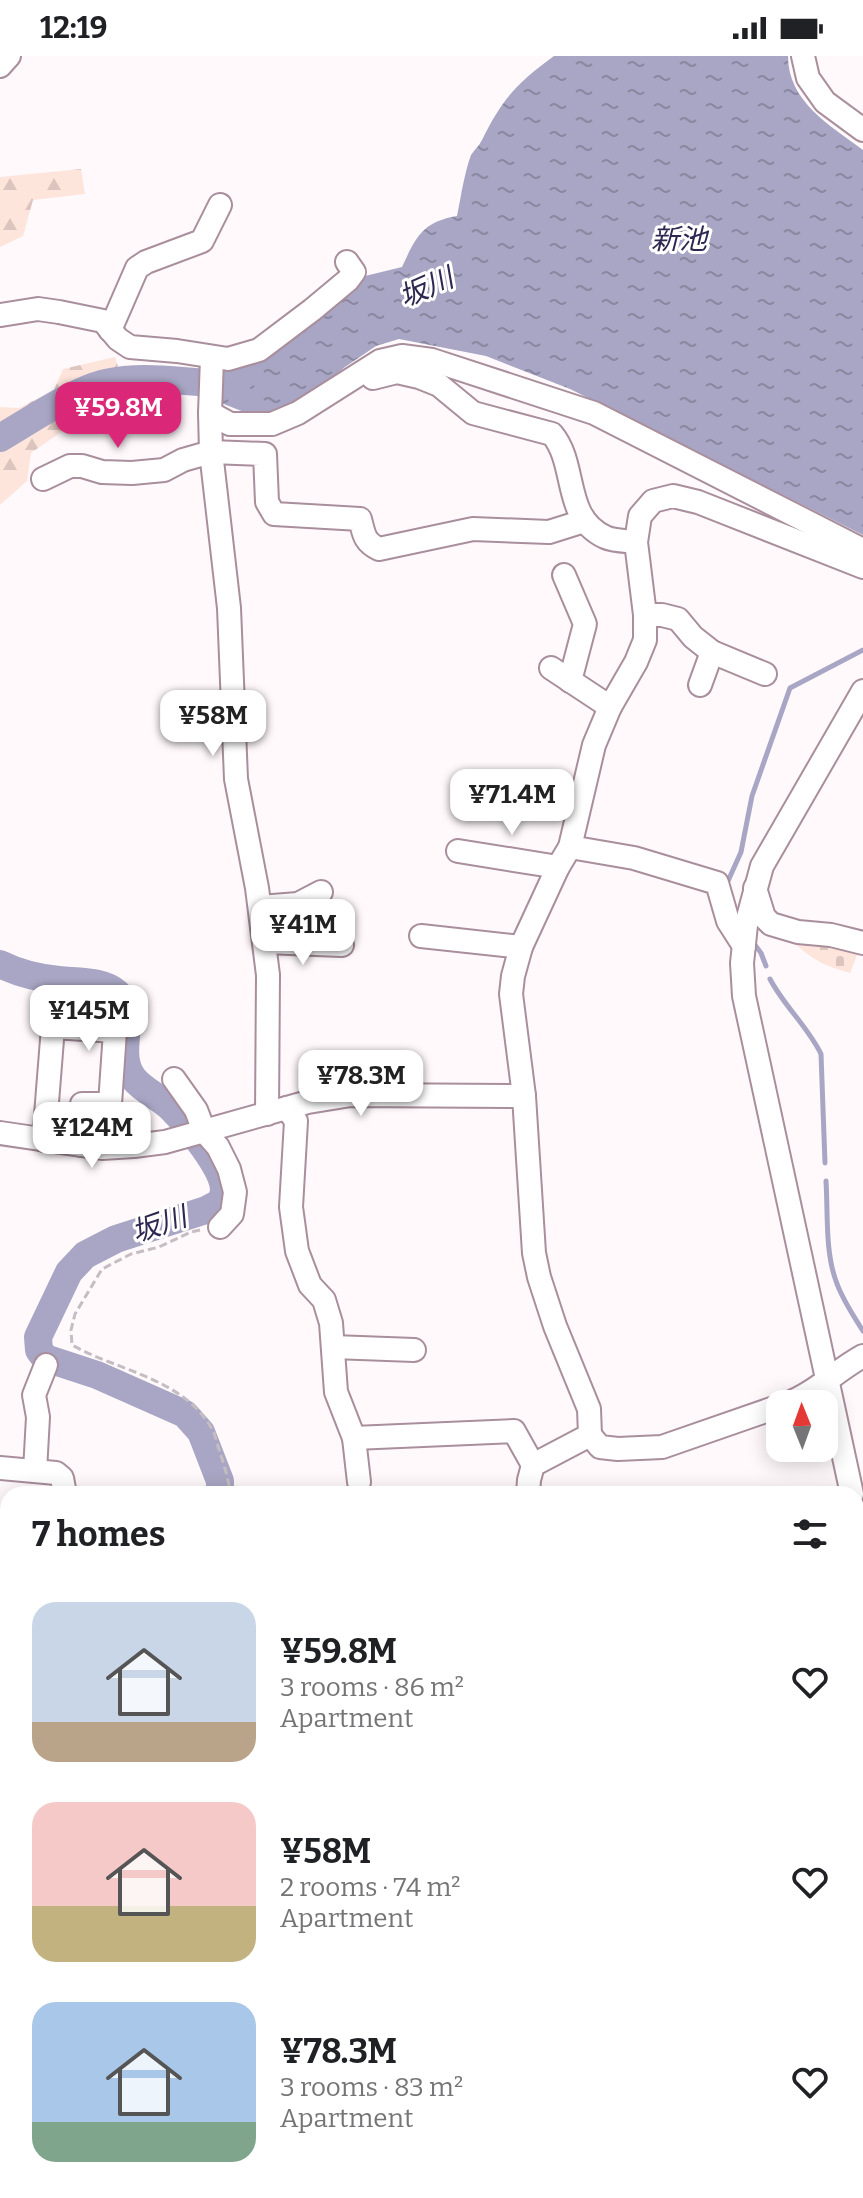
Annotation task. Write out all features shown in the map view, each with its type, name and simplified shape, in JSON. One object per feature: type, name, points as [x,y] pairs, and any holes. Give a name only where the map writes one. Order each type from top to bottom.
[{"type":"street","points":[[0,66],[9,56]]},
{"type":"street","points":[[803,56],[808,78],[825,102],[863,130]]},
{"type":"street","points":[[110,330],[137,268],[202,241],[220,205]]},
{"type":"street","points":[[1,315],[38,309],[59,312],[103,321],[118,339],[130,347],[177,351],[212,360],[228,359],[259,350],[348,280],[354,272],[347,262]]},
{"type":"street","points":[[210,408],[230,424],[272,424],[298,413],[380,361],[402,356],[432,360],[594,413],[863,550]]},
{"type":"street","points":[[212,360],[211,452],[229,608],[236,779],[260,907],[277,1111]]},
{"type":"street","points":[[334,390],[397,372],[439,385],[473,413],[552,434],[560,443],[573,497],[584,521],[606,537],[636,542]]},
{"type":"street","points":[[43,479],[70,466],[132,473],[164,470],[183,460],[211,452],[265,454],[267,502],[274,514],[360,519],[364,536],[370,545],[379,549],[473,529],[549,532],[584,521]]},
{"type":"street","points":[[766,1412],[662,1447],[600,1447],[590,1435],[589,1409],[555,1326],[534,1253],[524,1096],[511,994],[513,976],[521,947],[570,847],[594,745],[645,640],[636,542],[640,516],[653,501],[673,496],[698,502],[863,567]]},
{"type":"street","points":[[564,575],[585,624],[560,675],[610,707]]},
{"type":"street","points":[[645,615],[678,619],[693,637],[712,652],[765,674]]},
{"type":"street","points":[[700,685],[712,652]]},
{"type":"street","points":[[829,1390],[744,996],[742,963],[754,892],[762,866],[863,691]]},
{"type":"street","points":[[570,847],[634,858],[754,892]]},
{"type":"street","points":[[458,851],[558,867]]},
{"type":"street","points":[[717,883],[728,921],[744,946]]},
{"type":"street","points":[[260,907],[298,904],[321,892]]},
{"type":"street","points":[[754,892],[764,917],[771,924],[863,943]]},
{"type":"street","points":[[421,936],[521,947]]},
{"type":"street","points":[[264,942],[342,945]]},
{"type":"street","points":[[44,1140],[53,1027],[115,1031],[110,1104],[82,1104],[82,1145]]},
{"type":"street","points":[[174,1079],[196,1110],[194,1134]]},
{"type":"street","points":[[0,1133],[102,1148],[134,1146],[165,1142],[277,1111],[351,1095],[524,1096]]},
{"type":"street","points":[[277,1111],[296,1121],[291,1207],[297,1251],[310,1285],[324,1300],[331,1323],[336,1392],[354,1438],[359,1482]]},
{"type":"street","points":[[194,1134],[218,1147],[229,1169],[235,1192],[232,1214],[220,1227]]},
{"type":"street","points":[[333,1347],[414,1350]]},
{"type":"street","points":[[812,1390],[863,1356]]},
{"type":"street","points":[[35,1471],[38,1417],[34,1395],[46,1365]]},
{"type":"street","points":[[354,1438],[514,1431],[533,1465],[529,1486]]},
{"type":"street","points":[[533,1465],[590,1435]]},
{"type":"street","points":[[838,1442],[850,1486]]},
{"type":"street","points":[[0,1468],[56,1473],[62,1478],[64,1486]]},
{"type":"path","points":[[220,1227],[191,1232],[159,1247],[131,1254],[102,1269],[75,1314],[71,1330],[72,1345],[173,1390],[195,1406],[213,1430],[229,1486]]},
{"type":"green space","points":[[81,169],[85,194],[33,200],[23,236],[0,247],[0,177]]},
{"type":"green space","points":[[115,357],[126,391],[31,453],[27,481],[0,505],[0,407],[19,408],[54,390],[63,369]]},
{"type":"green space","points":[[783,932],[860,947],[850,973],[813,958]]},
{"type":"water","name":"新池","points":[[554,56],[788,56],[795,87],[803,99],[813,111],[863,150],[863,535],[570,389],[486,356],[399,339],[376,346],[315,393],[267,413],[244,412],[221,403],[226,365],[361,277],[402,267],[422,232],[436,222],[457,216],[471,155],[496,113],[530,75]]},
{"type":"waterway","name":"坂川","points":[[0,438],[67,399],[106,383],[138,379],[237,383]]},
{"type":"waterway","points":[[728,881],[741,852],[752,796],[790,688],[863,650]]},
{"type":"waterway","points":[[752,941],[766,966]]},
{"type":"waterway","name":"坂川","points":[[0,964],[36,976],[97,984],[117,993],[127,1011],[125,1057],[128,1069],[138,1083],[179,1116],[218,1171],[224,1190],[221,1202],[206,1210],[116,1239],[85,1255],[69,1272],[38,1337],[39,1350],[45,1358],[97,1375],[185,1414],[201,1432],[220,1486]]},
{"type":"waterway","points":[[770,979],[821,1054],[825,1163]]},
{"type":"waterway","points":[[826,1181],[832,1269],[841,1294],[863,1331]]}]
